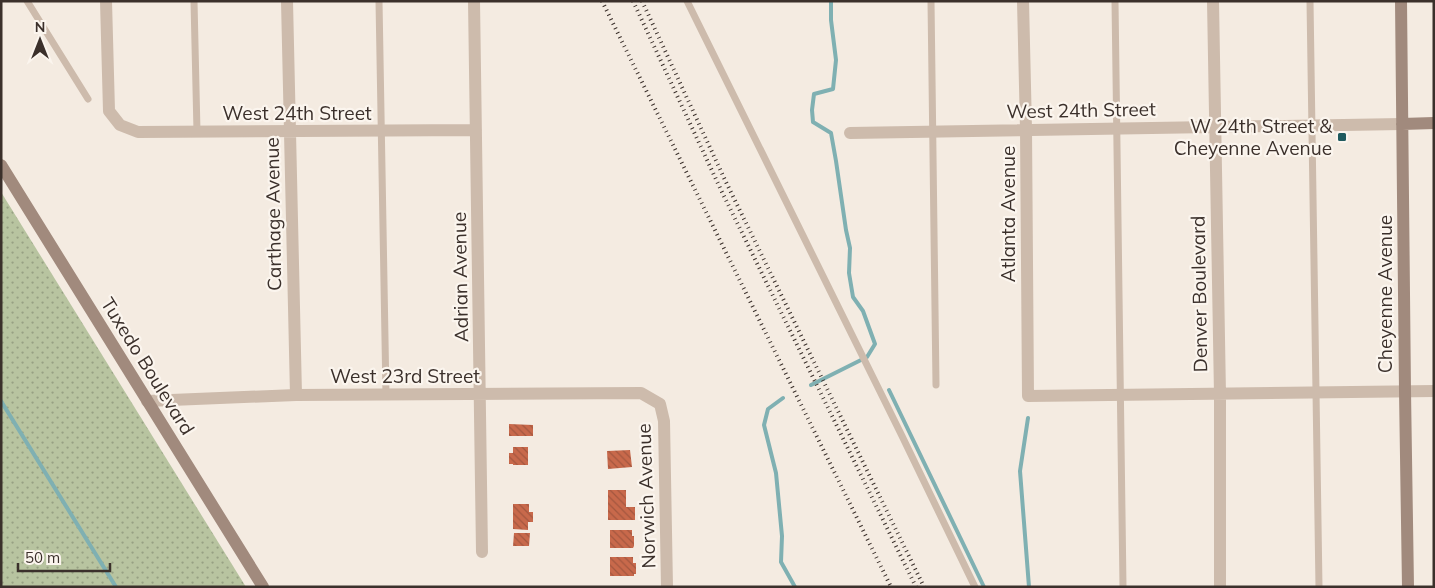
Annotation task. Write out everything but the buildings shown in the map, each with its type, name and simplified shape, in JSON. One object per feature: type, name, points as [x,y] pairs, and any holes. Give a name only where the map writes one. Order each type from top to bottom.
[{"type":"street","name":"West 24th Street","points":[[106,1],[109,111],[120,125],[138,132],[476,130]]},
{"type":"street","name":"Carthage Avenue","points":[[287,1],[296,395]]},
{"type":"street","name":"Adrian Avenue","points":[[474,1],[482,552]]},
{"type":"street","name":"Atlanta Avenue","points":[[1023,1],[1028,396],[1119,395]]},
{"type":"street","name":"Denver Boulevard","points":[[1213,1],[1220,394],[1220,587]]},
{"type":"street","name":"Cheyenne Avenue","points":[[1401,1],[1408,587]]},
{"type":"street","name":"West 24th Street","points":[[850,133],[1434,123]]},
{"type":"street","name":"Tuxedo Boulevard","points":[[1,165],[263,587]]},
{"type":"street","points":[[1119,395],[1434,391]]},
{"type":"street","name":"West 23rd Street","points":[[146,400],[296,395],[641,393],[660,404]]},
{"type":"street","name":"Norwich Avenue","points":[[660,404],[664,421],[667,587]]},
{"type":"lane","points":[[26,1],[88,99]]},
{"type":"lane","points":[[194,1],[197,132]]},
{"type":"lane","points":[[379,1],[386,395]]},
{"type":"lane","points":[[687,1],[975,587]]},
{"type":"lane","points":[[931,1],[936,385]]},
{"type":"lane","points":[[1115,1],[1123,587]]},
{"type":"lane","points":[[1310,1],[1319,587]]},
{"type":"green space","points":[[1,192],[246,587],[1,587]]},
{"type":"waterway","points":[[811,385],[867,357],[875,344],[863,311],[853,297],[849,273],[850,248],[831,133],[813,122],[814,94],[833,89],[836,60],[831,20],[831,1]]},
{"type":"waterway","points":[[889,390],[984,587]]},
{"type":"waterway","points":[[783,398],[768,409],[764,425],[776,473],[782,536],[781,562],[795,587]]},
{"type":"waterway","points":[[1,401],[116,587]]},
{"type":"waterway","points":[[1028,418],[1020,471],[1029,587]]},
{"type":"railway","points":[[602,1],[891,587]]},
{"type":"railway","points":[[633,1],[721,190],[916,587]]},
{"type":"railway","points":[[642,1],[725,180],[924,587]]},
{"type":"place","name":"W 24th Street & Cheyenne Avenue","points":[[1342,137]]}]
